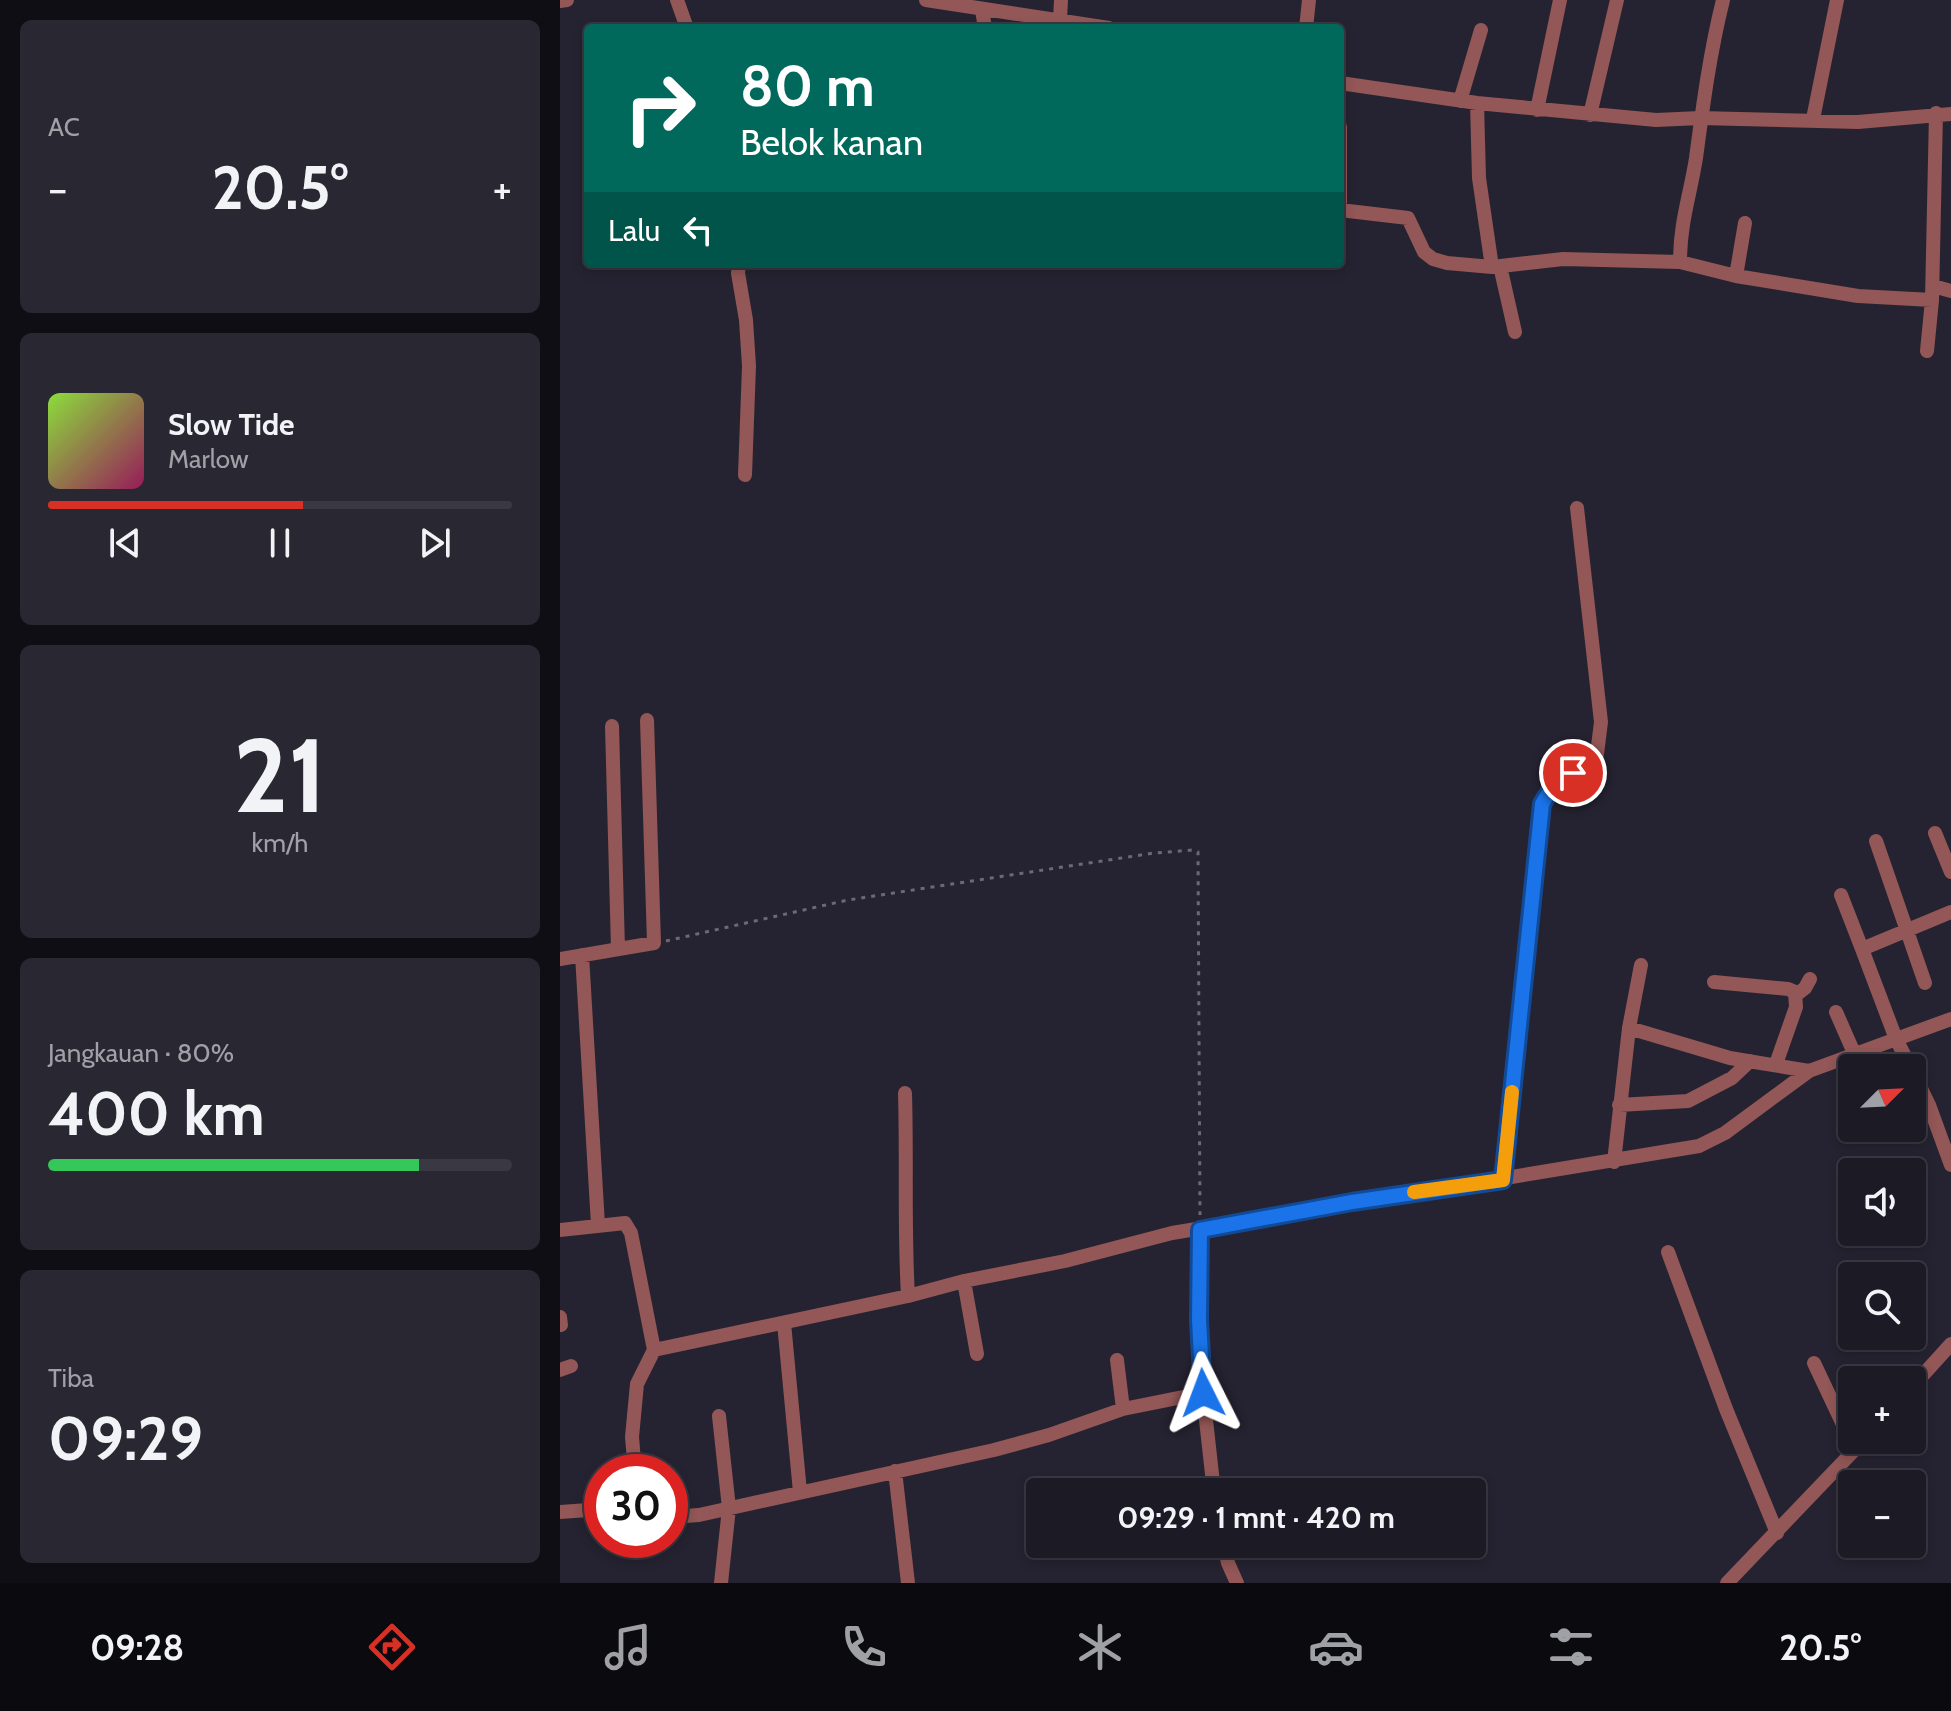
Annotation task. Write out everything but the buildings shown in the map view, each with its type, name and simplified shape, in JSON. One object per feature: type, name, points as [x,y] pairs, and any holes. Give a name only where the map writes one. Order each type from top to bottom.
[{"type":"street","points":[[560,1],[567,0]]},
{"type":"street","points":[[677,0],[686,24]]},
{"type":"street","points":[[926,0],[962,3],[982,10],[1084,24]]},
{"type":"street","points":[[1060,20],[1061,0]]},
{"type":"street","points":[[1306,24],[1309,0]]},
{"type":"street","points":[[1537,110],[1560,0]]},
{"type":"street","points":[[1590,115],[1617,0]]},
{"type":"street","points":[[1680,262],[1680,230],[1723,0]]},
{"type":"street","points":[[1813,119],[1837,0]]},
{"type":"street","points":[[982,10],[984,24]]},
{"type":"street","points":[[1460,101],[1481,30]]},
{"type":"street","points":[[1344,84],[1477,103],[1656,120],[1813,119],[1858,122],[1943,114],[1927,351]]},
{"type":"street","points":[[1477,103],[1479,178],[1496,266],[1515,332]]},
{"type":"street","points":[[1344,210],[1408,218],[1424,252],[1433,259],[1496,266],[1563,259],[1680,262],[1736,276],[1858,296],[1951,291]]},
{"type":"street","points":[[1736,276],[1745,223]]},
{"type":"street","points":[[739,268],[749,366],[745,475]]},
{"type":"street","points":[[1503,1180],[1542,804],[1553,786],[1596,762],[1601,722],[1577,508]]},
{"type":"street","points":[[560,959],[654,943],[647,720]]},
{"type":"street","points":[[612,726],[618,949]]},
{"type":"street","points":[[1935,833],[1951,872]]},
{"type":"street","points":[[1876,841],[1925,983]]},
{"type":"street","points":[[1841,895],[1904,1054]]},
{"type":"street","points":[[1862,949],[1951,912]]},
{"type":"street","points":[[582,955],[598,1225]]},
{"type":"street","points":[[1614,1162],[1629,1028],[1641,965]]},
{"type":"street","points":[[1796,995],[1810,979]]},
{"type":"street","points":[[1714,982],[1788,989],[1796,995]]},
{"type":"street","points":[[1776,1064],[1796,1007],[1796,995]]},
{"type":"street","points":[[1836,1012],[1854,1053]]},
{"type":"street","points":[[654,1350],[1065,1261],[1172,1233],[1699,1146],[1809,1071],[1951,1019]]},
{"type":"street","points":[[1629,1028],[1730,1058],[1809,1071]]},
{"type":"street","points":[[1619,1105],[1688,1101],[1732,1078],[1750,1061]]},
{"type":"street","points":[[905,1093],[908,1296]]},
{"type":"street","points":[[1926,1099],[1951,1165]]},
{"type":"street","points":[[560,1230],[625,1223],[629,1227],[654,1350],[637,1384],[633,1454]]},
{"type":"street","points":[[1200,1230],[1199,1320],[1212,1478]]},
{"type":"street","points":[[1668,1252],[1726,1409],[1777,1533]]},
{"type":"street","points":[[964,1281],[977,1354]]},
{"type":"street","points":[[784,1323],[800,1492]]},
{"type":"street","points":[[1926,1372],[1951,1344]]},
{"type":"street","points":[[1117,1360],[1123,1409]]},
{"type":"street","points":[[1814,1363],[1838,1406]]},
{"type":"street","points":[[688,1516],[1049,1435],[1123,1409],[1203,1393]]},
{"type":"street","points":[[719,1416],[729,1508],[721,1583]]},
{"type":"street","points":[[1727,1583],[1852,1454]]},
{"type":"street","points":[[895,1471],[908,1583]]},
{"type":"street","points":[[560,1512],[584,1510]]},
{"type":"street","points":[[1227,1558],[1237,1583]]},
{"type":"path","points":[[654,943],[848,900],[1154,853],[1198,852],[1200,1230]]},
{"type":"slow traffic","points":[[1414,1192],[1503,1180],[1512,1092]]},
{"type":"route","points":[[1203,1393],[1199,1320],[1200,1230],[1352,1202],[1503,1180],[1542,804],[1553,786],[1573,773]]}]
